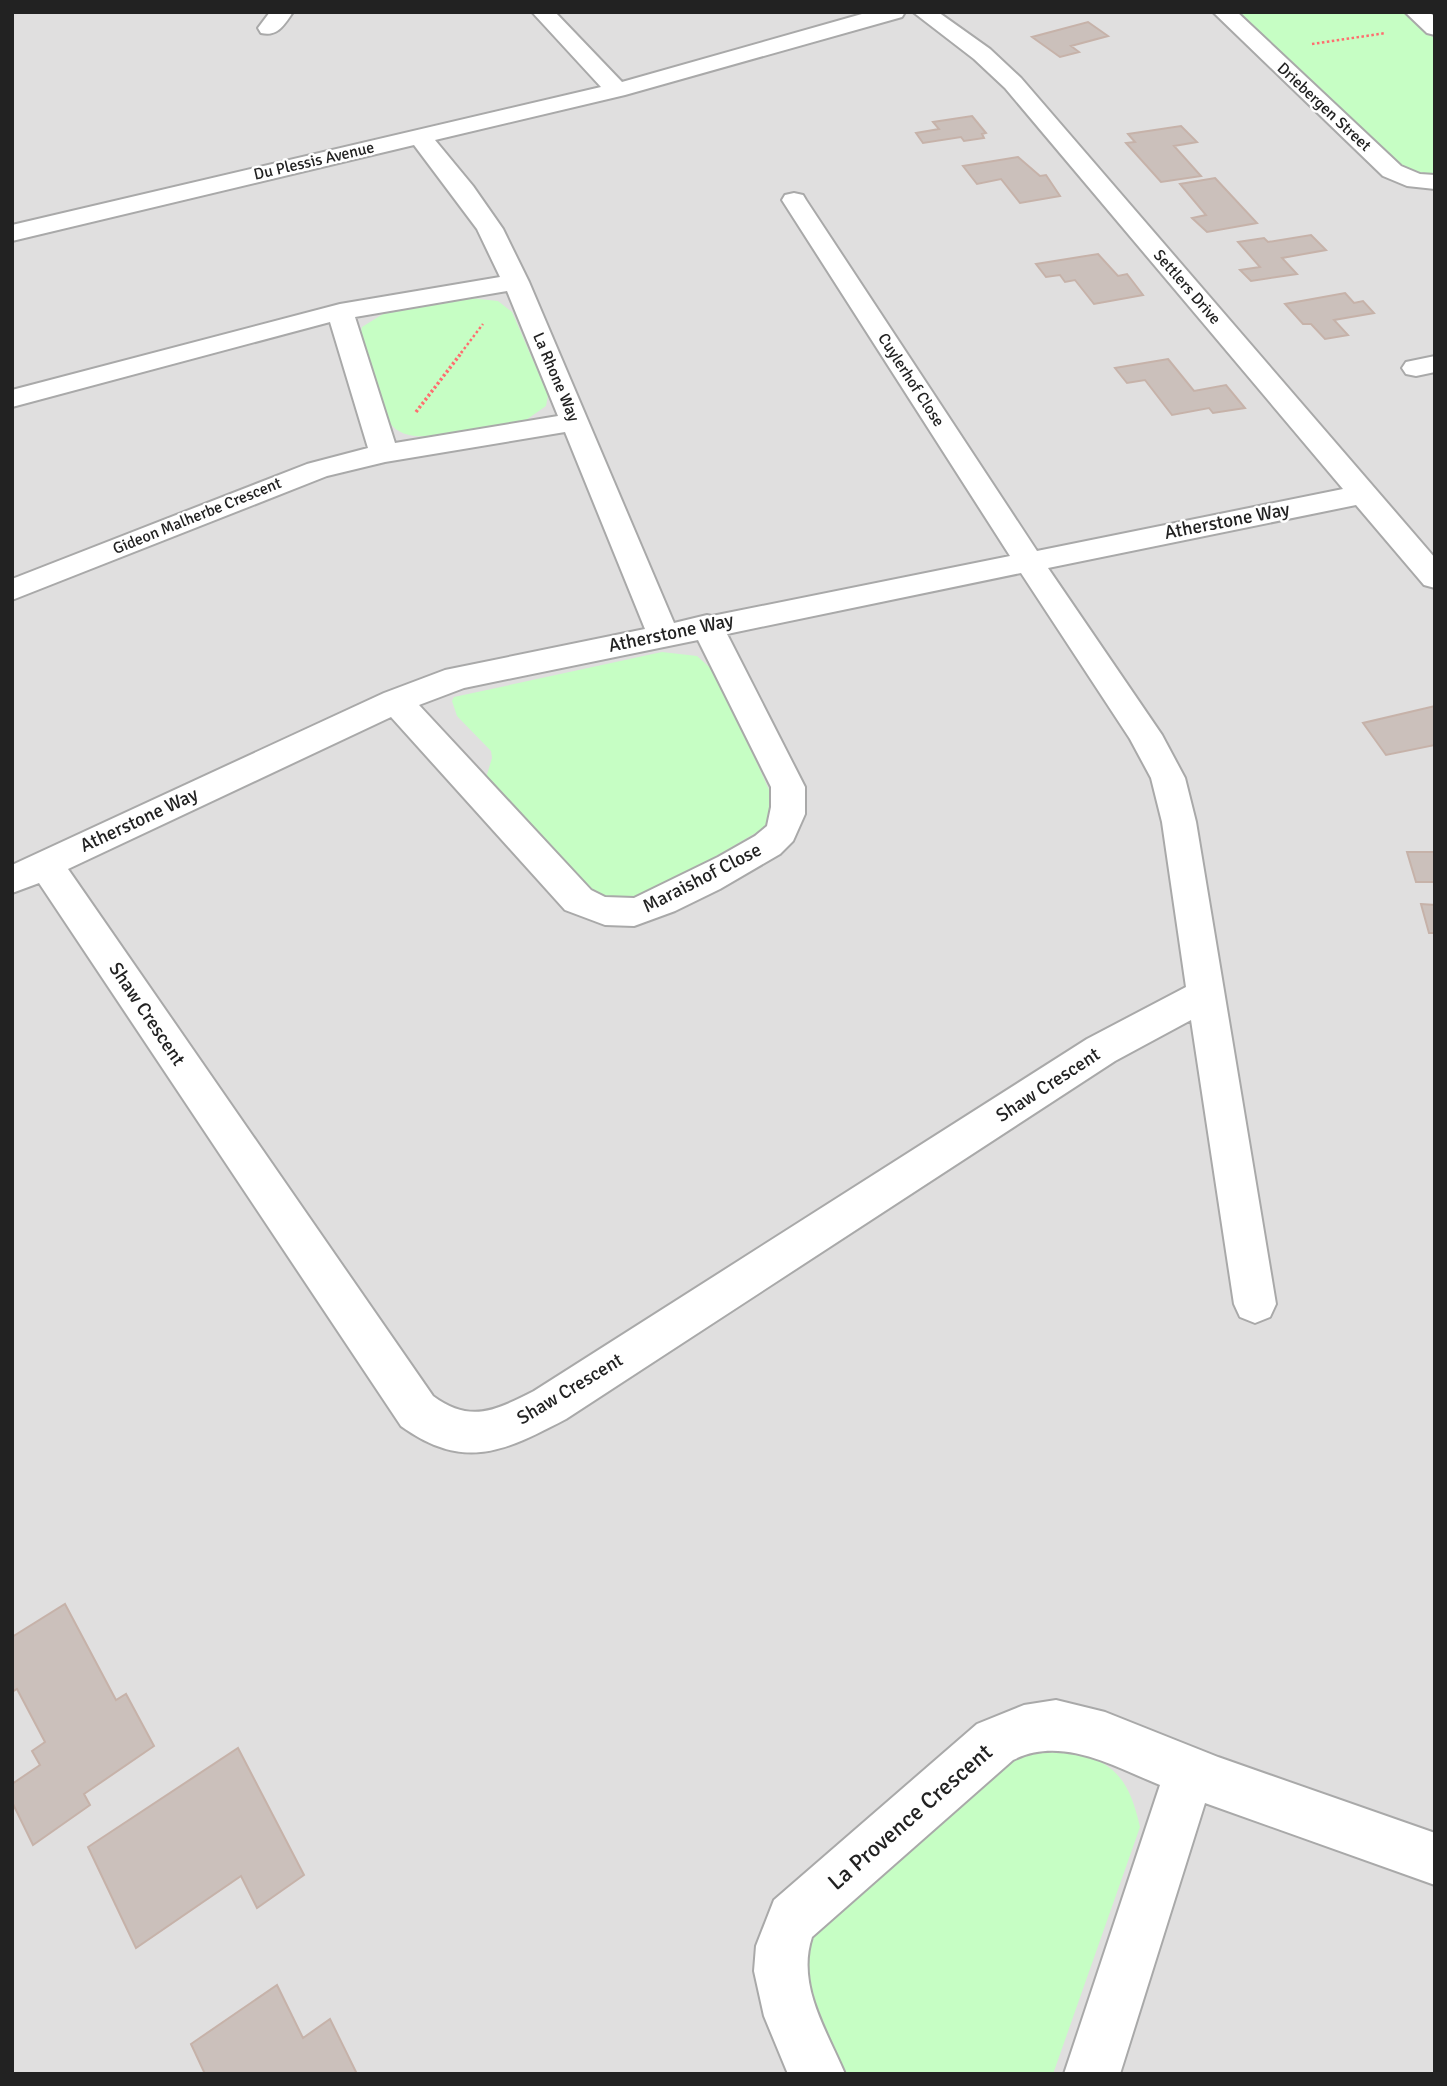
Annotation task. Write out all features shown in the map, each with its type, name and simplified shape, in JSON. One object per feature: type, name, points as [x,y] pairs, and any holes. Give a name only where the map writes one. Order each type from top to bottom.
[{"type":"street","points":[[542,12],[617,90]]},
{"type":"street","name":"Du Plessis Avenue","points":[[12,233],[617,90],[894,12]]},
{"type":"street","name":"Settlers Drive","points":[[924,12],[982,54],[1013,83],[1435,578]]},
{"type":"street","name":"Driebergen Street","points":[[1224,12],[1392,171],[1416,181],[1435,182]]},
{"type":"street","name":"La Rhone Way","points":[[420,136],[490,229],[516,282],[663,634]]},
{"type":"street","name":"Cuylerhof Close","points":[[794,200],[1028,561]]},
{"type":"street","points":[[12,399],[340,312],[516,282]]},
{"type":"street","points":[[340,312],[384,453]]},
{"type":"street","name":"Gideon Malherbe Crescent","points":[[12,590],[278,484],[384,453],[576,422]]},
{"type":"street","name":"Atherstone Way","points":[[28,872],[396,701],[457,678],[706,625],[1364,494]]},
{"type":"street","points":[[1028,561],[1145,734],[1168,778],[1179,822],[1255,1304]]},
{"type":"street","name":"Maraishof Close","points":[[396,701],[578,900],[595,910],[612,913],[637,911],[660,902],[768,845],[785,824],[790,803],[788,787],[706,625]]},
{"type":"street","name":"Shaw Crescent","points":[[28,872],[417,1411],[433,1425],[475,1434],[505,1427],[550,1405],[1101,1050],[1205,995]]},
{"type":"street","name":"La Provence Crescent","points":[[817,2074],[790,2012],[782,1981],[781,1953],[793,1919],[995,1742],[1011,1733],[1031,1727],[1054,1725],[1077,1728],[1190,1772],[1435,1860]]},
{"type":"street","points":[[1092,2074],[1190,1772]]},
{"type":"path","points":[[1264,51],[1428,22]]},
{"type":"path","points":[[384,453],[516,282]]},
{"type":"shaded area","points":[[12,12],[1435,12],[1435,2074],[12,2074]]},
{"type":"green space","points":[[1237,12],[1403,12],[1435,39],[1435,174],[1418,172],[1399,164]]},
{"type":"green space","points":[[470,298],[498,301],[512,312],[548,395],[546,406],[526,420],[431,436],[402,433],[389,422],[361,332],[362,327],[383,314]]},
{"type":"green space","points":[[662,652],[697,656],[717,674],[774,801],[771,824],[640,901],[602,903],[485,781],[492,758],[491,751],[457,716],[452,701],[454,697]]},
{"type":"green space","points":[[1060,1744],[1092,1757],[1114,1772],[1129,1793],[1140,1827],[1053,2074],[840,2074],[819,2034],[807,1999],[806,1963],[821,1920],[1019,1756]]},
{"type":"building","points":[[1088,22],[1108,36],[1071,46],[1079,52],[1060,57],[1032,37]]},
{"type":"building","points":[[972,116],[986,133],[982,134],[984,138],[964,141],[961,137],[923,143],[916,133],[939,129],[933,122]]},
{"type":"building","points":[[1181,126],[1197,142],[1174,146],[1201,176],[1161,182],[1126,143],[1135,142],[1128,134]]},
{"type":"building","points":[[1018,157],[1040,176],[1046,175],[1060,196],[1020,203],[1001,179],[977,184],[963,166]]},
{"type":"building","points":[[1215,178],[1257,223],[1207,232],[1192,218],[1206,215],[1180,184]]},
{"type":"building","points":[[1311,235],[1326,250],[1282,258],[1297,274],[1251,281],[1240,270],[1260,267],[1238,242],[1264,238],[1268,242]]},
{"type":"building","points":[[1098,254],[1118,276],[1127,274],[1143,295],[1094,304],[1075,280],[1065,282],[1060,275],[1046,277],[1036,264]]},
{"type":"building","points":[[1345,293],[1354,303],[1363,301],[1374,313],[1334,320],[1348,335],[1325,339],[1311,324],[1303,324],[1285,304]]},
{"type":"building","points":[[1168,359],[1194,391],[1226,385],[1245,408],[1213,413],[1209,408],[1172,415],[1145,380],[1127,383],[1115,368]]},
{"type":"building","points":[[1435,706],[1435,745],[1386,755],[1363,723]]},
{"type":"building","points":[[1407,852],[1435,852],[1435,882],[1416,882]]},
{"type":"building","points":[[1421,904],[1435,905],[1435,933],[1429,933]]},
{"type":"building","points":[[65,1604],[116,1700],[126,1694],[154,1746],[84,1794],[90,1805],[33,1845],[12,1802],[12,1784],[40,1765],[32,1751],[45,1742],[17,1689],[12,1692],[12,1637]]},
{"type":"building","points":[[238,1748],[304,1875],[257,1908],[241,1876],[136,1948],[88,1847]]},
{"type":"building","points":[[277,1985],[303,2038],[330,2019],[357,2074],[205,2074],[191,2044]]}]
